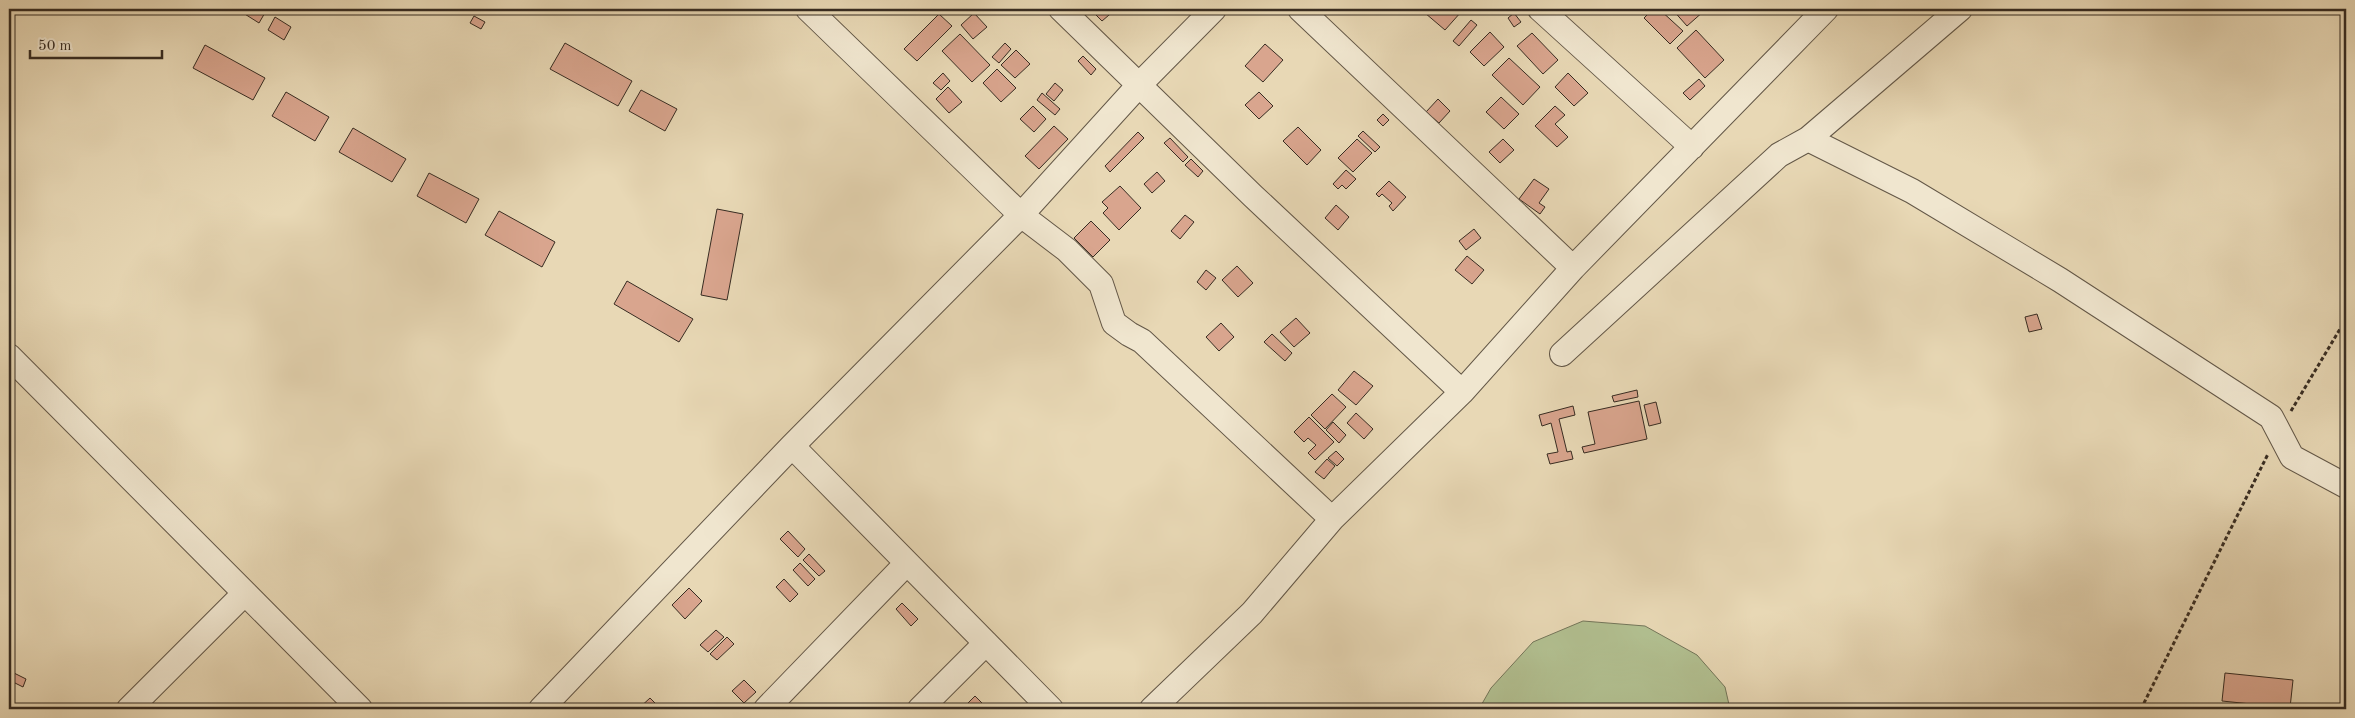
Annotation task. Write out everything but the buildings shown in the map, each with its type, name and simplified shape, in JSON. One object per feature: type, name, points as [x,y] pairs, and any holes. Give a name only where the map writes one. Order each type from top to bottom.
[{"type":"street","points":[[808,9],[1021,215],[1068,250],[1101,284],[1114,323],[1142,341],[1332,519]]},
{"type":"street","points":[[1061,9],[1462,392]]},
{"type":"street","points":[[541,709],[792,446],[1021,215],[1139,85],[1214,9]]},
{"type":"street","points":[[1300,9],[1573,268]]},
{"type":"street","points":[[1540,9],[1692,147]]},
{"type":"street","points":[[1562,354],[1779,155],[1808,139],[1960,9]]},
{"type":"street","points":[[1152,709],[1252,613],[1332,519],[1462,392],[1573,268],[1692,147],[1820,11]]},
{"type":"street","points":[[1808,139],[1912,192],[2060,280],[2271,417],[2292,457],[2346,486]]},
{"type":"street","points":[[9,356],[360,709]]},
{"type":"street","points":[[792,446],[1050,709]]},
{"type":"street","points":[[766,709],[907,563]]},
{"type":"street","points":[[130,709],[245,593]]},
{"type":"street","points":[[920,709],[986,643]]},
{"type":"path","points":[[2141,709],[2248,490],[2346,319]]},
{"type":"green space","points":[[1583,621],[1645,626],[1697,655],[1725,687],[1730,709],[1479,709],[1491,688],[1533,642]]}]
